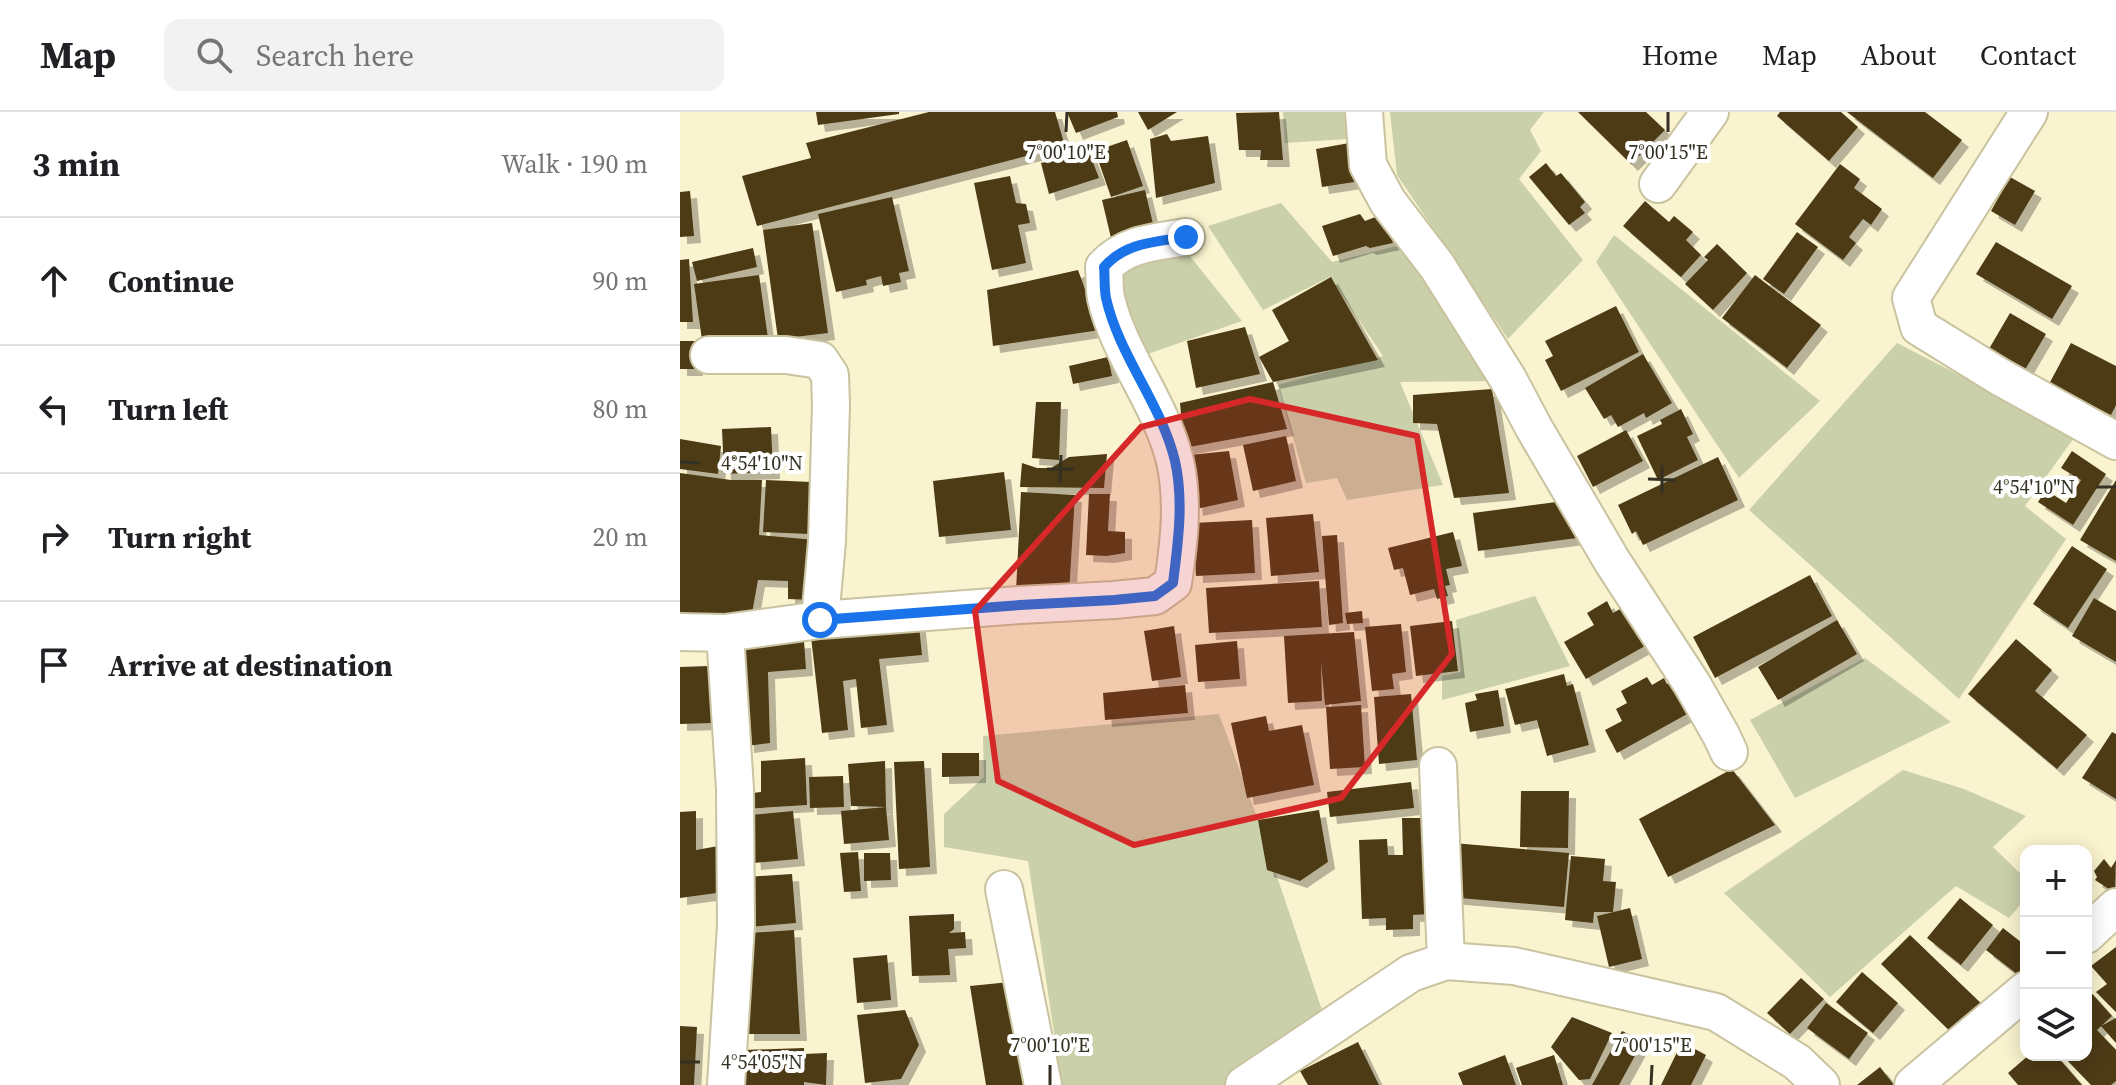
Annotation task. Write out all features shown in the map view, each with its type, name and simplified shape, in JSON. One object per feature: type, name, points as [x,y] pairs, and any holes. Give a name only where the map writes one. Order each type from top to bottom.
[{"type":"street","points":[[1364,112],[1368,165],[1388,202],[1437,266],[1508,379],[1612,561],[1692,684],[1729,752]]},
{"type":"street","points":[[1658,184],[1710,112]]},
{"type":"street","points":[[2029,112],[1911,298],[1919,327],[2000,377],[2116,441]]},
{"type":"street","points":[[680,632],[725,633],[820,620],[1128,599],[1155,596],[1173,583],[1180,505],[1175,461],[1113,322],[1105,295],[1104,267],[1115,255],[1144,243],[1186,237]]},
{"type":"street","points":[[709,355],[786,355],[820,360],[830,375],[827,541],[820,620]]},
{"type":"street","points":[[725,633],[735,789],[736,910],[726,1085]]},
{"type":"street","points":[[1438,766],[1446,961]]},
{"type":"street","points":[[1004,889],[1043,1085]]},
{"type":"street","points":[[2092,929],[2116,907]]},
{"type":"street","points":[[1244,1085],[1411,973],[1446,961],[1514,966],[1716,1012],[1797,1062],[1821,1085]]},
{"type":"street","points":[[1913,1085],[2020,995]]},
{"type":"highlighted area","points":[[1250,399],[1417,436],[1452,654],[1341,798],[1134,845],[998,781],[975,611],[1141,427]]},
{"type":"green space","points":[[1283,112],[1360,112],[1362,138],[1285,143]]},
{"type":"green space","points":[[1390,112],[1544,112],[1530,130],[1541,151],[1519,179],[1583,260],[1508,339],[1397,175]]},
{"type":"green space","points":[[1281,203],[1332,262],[1417,241],[1506,381],[1400,382],[1443,485],[1347,500],[1337,478],[1306,483],[1278,385],[1383,356],[1330,277],[1263,310],[1208,226]]},
{"type":"green space","points":[[1614,235],[1820,401],[1739,478],[1596,262]]},
{"type":"green space","points":[[1185,250],[1242,321],[1142,356],[1112,272]]},
{"type":"green space","points":[[1897,343],[2076,435],[2025,506],[2066,539],[1959,699],[1749,510]]},
{"type":"green space","points":[[1535,596],[1570,666],[1442,700],[1442,676],[1461,672],[1456,620]]},
{"type":"green space","points":[[1865,658],[1951,722],[1795,798],[1750,720]]},
{"type":"green space","points":[[1219,714],[1326,1022],[1233,1085],[1062,1085],[1028,861],[944,847],[944,814],[984,777],[983,736]]},
{"type":"green space","points":[[1903,770],[1964,789],[2026,816],[1993,847],[2020,873],[2020,905],[2009,918],[1956,886],[1830,997],[1724,893]]},
{"type":"building","points":[[816,112],[899,112],[899,114],[818,125]]},
{"type":"building","points":[[929,112],[1055,112],[1065,146],[757,226],[742,176],[811,158],[806,143]]},
{"type":"building","points":[[1067,112],[1117,112],[1118,117],[1076,133]]},
{"type":"building","points":[[1138,112],[1177,112],[1148,130]]},
{"type":"building","points":[[1279,112],[1283,160],[1260,160],[1261,150],[1239,150],[1236,113]]},
{"type":"building","points":[[1578,112],[1646,112],[1665,130],[1631,164]]},
{"type":"building","points":[[1780,112],[1841,112],[1858,127],[1829,161],[1777,116]]},
{"type":"building","points":[[1847,112],[1925,112],[1962,140],[1933,178]]},
{"type":"building","points":[[1167,134],[1171,141],[1208,136],[1215,183],[1156,198],[1150,139]]},
{"type":"building","points":[[1127,140],[1143,186],[1111,197],[1095,151]]},
{"type":"building","points":[[1355,142],[1361,181],[1322,187],[1316,149]]},
{"type":"building","points":[[1089,152],[1099,178],[1049,194],[1041,163]]},
{"type":"building","points":[[1546,163],[1556,176],[1561,173],[1585,202],[1580,207],[1585,213],[1569,225],[1529,177]]},
{"type":"building","points":[[1840,164],[1860,179],[1854,188],[1882,209],[1871,225],[1863,219],[1849,237],[1856,243],[1843,260],[1795,224]]},
{"type":"building","points":[[1010,176],[1016,203],[1026,204],[1030,223],[1018,225],[1026,263],[992,270],[974,183]]},
{"type":"building","points":[[2010,177],[2035,191],[2015,225],[1991,211]]},
{"type":"building","points":[[1145,190],[1154,228],[1111,238],[1102,200]]},
{"type":"building","points":[[690,191],[694,236],[680,237],[680,192]]},
{"type":"building","points":[[892,197],[909,271],[899,273],[901,282],[883,286],[881,276],[866,280],[867,285],[836,292],[818,214]]},
{"type":"building","points":[[1645,201],[1669,222],[1674,216],[1693,232],[1686,240],[1701,255],[1681,277],[1623,226]]},
{"type":"building","points":[[1360,214],[1365,221],[1383,214],[1393,243],[1370,248],[1366,246],[1333,256],[1322,226]]},
{"type":"building","points":[[812,223],[828,333],[778,339],[763,230]]},
{"type":"building","points":[[1797,232],[1818,247],[1784,294],[1763,279]]},
{"type":"building","points":[[1996,242],[2072,286],[2052,319],[1976,274]]},
{"type":"building","points":[[1717,244],[1747,273],[1713,310],[1685,284],[1708,260],[1704,257]]},
{"type":"building","points":[[753,248],[757,267],[697,281],[692,262]]},
{"type":"building","points":[[689,259],[693,322],[680,322],[680,260]]},
{"type":"building","points":[[1078,270],[1100,330],[993,346],[987,290]]},
{"type":"building","points":[[759,275],[768,338],[703,347],[694,284]]},
{"type":"building","points":[[1755,275],[1821,325],[1787,368],[1722,318]]},
{"type":"building","points":[[1331,277],[1378,360],[1273,382],[1259,357],[1289,341],[1272,310]]},
{"type":"building","points":[[1616,306],[1639,352],[1561,391],[1545,360],[1553,356],[1545,341]]},
{"type":"building","points":[[2010,313],[2046,334],[2022,375],[1986,354]]},
{"type":"building","points":[[1245,327],[1260,374],[1196,388],[1187,341]]},
{"type":"building","points":[[680,341],[696,341],[696,369],[680,369]]},
{"type":"building","points":[[2071,343],[2116,366],[2116,405],[2111,415],[2049,384]]},
{"type":"building","points":[[1643,354],[1672,403],[1646,418],[1644,413],[1618,427],[1611,415],[1604,419],[1585,388]]},
{"type":"building","points":[[1108,357],[1112,376],[1073,384],[1069,366]]},
{"type":"building","points":[[1273,382],[1287,429],[1184,448],[1180,403]]},
{"type":"building","points":[[1492,389],[1509,493],[1454,498],[1437,424],[1413,423],[1413,395]]},
{"type":"building","points":[[1036,402],[1061,402],[1059,460],[1032,458]]},
{"type":"building","points":[[1681,409],[1693,434],[1687,437],[1698,460],[1658,480],[1637,436],[1662,424],[1660,420]]},
{"type":"building","points":[[771,427],[773,472],[724,474],[722,429]]},
{"type":"building","points":[[1626,430],[1643,461],[1593,487],[1577,456]]},
{"type":"building","points":[[1286,436],[1296,481],[1253,491],[1243,445]]},
{"type":"building","points":[[680,439],[721,446],[718,474],[680,469]]},
{"type":"building","points":[[1229,451],[1238,500],[1196,509],[1190,455]]},
{"type":"building","points":[[2072,451],[2106,474],[2073,525],[2038,502],[2046,490],[2066,503],[2081,480],[2061,468]]},
{"type":"building","points":[[1107,454],[1104,488],[1020,487],[1022,463],[1051,468],[1069,457]]},
{"type":"building","points":[[1718,457],[1738,500],[1643,545],[1636,531],[1632,534],[1618,505]]},
{"type":"building","points":[[1004,472],[1011,530],[939,537],[933,481]]},
{"type":"building","points":[[680,473],[731,480],[762,480],[759,535],[816,540],[813,600],[788,599],[788,581],[758,580],[751,619],[680,622]]},
{"type":"building","points":[[766,480],[811,482],[809,534],[763,532]]},
{"type":"building","points":[[2116,480],[2116,561],[2080,540]]},
{"type":"building","points":[[1021,492],[1075,495],[1069,594],[1016,591]]},
{"type":"building","points":[[1089,494],[1110,494],[1108,531],[1125,532],[1125,553],[1086,555]]},
{"type":"building","points":[[1572,500],[1577,538],[1478,551],[1473,513]]},
{"type":"building","points":[[1313,514],[1319,572],[1271,576],[1266,518]]},
{"type":"building","points":[[1252,520],[1255,573],[1196,576],[1193,523]]},
{"type":"building","points":[[1453,532],[1462,566],[1446,569],[1450,585],[1445,586],[1448,596],[1437,599],[1434,589],[1410,595],[1403,568],[1394,570],[1388,548]]},
{"type":"building","points":[[1337,535],[1343,623],[1329,625],[1322,536]]},
{"type":"building","points":[[2072,546],[2107,569],[2068,628],[2033,604]]},
{"type":"building","points":[[1810,575],[1832,616],[1715,678],[1693,637]]},
{"type":"building","points":[[1319,581],[1322,627],[1209,633],[1206,588]]},
{"type":"building","points":[[2094,598],[2116,611],[2116,662],[2072,636]]},
{"type":"building","points":[[1607,601],[1613,613],[1632,602],[1654,641],[1586,679],[1564,642],[1594,625],[1587,613]]},
{"type":"building","points":[[1362,611],[1363,623],[1347,624],[1345,613]]},
{"type":"building","points":[[918,616],[922,655],[879,659],[887,725],[861,728],[856,679],[843,681],[848,730],[822,733],[810,628]]},
{"type":"building","points":[[1837,620],[1857,654],[1778,700],[1758,667]]},
{"type":"building","points":[[1452,621],[1458,671],[1416,676],[1410,626]]},
{"type":"building","points":[[1401,624],[1406,672],[1392,674],[1394,689],[1372,691],[1365,627]]},
{"type":"building","points":[[1174,626],[1181,677],[1152,681],[1144,631]]},
{"type":"building","points":[[1354,632],[1361,701],[1325,705],[1321,662],[1322,701],[1288,703],[1284,636]]},
{"type":"building","points":[[2016,639],[2052,670],[2035,691],[2087,735],[2057,769],[1968,694]]},
{"type":"building","points":[[804,641],[806,669],[768,672],[770,743],[747,746],[744,645]]},
{"type":"building","points":[[1237,641],[1240,679],[1198,682],[1195,645]]},
{"type":"building","points":[[709,666],[713,723],[680,724],[680,667]]},
{"type":"building","points":[[1564,674],[1567,686],[1573,684],[1589,745],[1547,756],[1537,720],[1515,725],[1505,689]]},
{"type":"building","points":[[1680,676],[1698,708],[1617,753],[1605,730],[1622,721],[1616,709],[1627,703],[1621,691],[1647,677],[1652,685],[1664,678],[1667,684]]},
{"type":"building","points":[[1185,685],[1188,713],[1105,720],[1103,693]]},
{"type":"building","points":[[1498,690],[1504,726],[1470,732],[1465,703],[1477,700],[1475,694]]},
{"type":"building","points":[[1411,694],[1417,760],[1379,764],[1374,697]]},
{"type":"building","points":[[1361,705],[1365,767],[1330,769],[1326,707]]},
{"type":"building","points":[[1266,716],[1269,731],[1302,725],[1314,785],[1247,798],[1231,723]]},
{"type":"building","points":[[2112,732],[2116,734],[2116,799],[2082,778]]},
{"type":"building","points":[[942,753],[979,753],[979,776],[942,777]]},
{"type":"building","points":[[805,758],[807,805],[744,809],[744,794],[761,792],[761,761]]},
{"type":"building","points":[[885,761],[886,807],[851,806],[848,764]]},
{"type":"building","points":[[924,761],[930,867],[899,869],[894,762]]},
{"type":"building","points":[[1732,769],[1775,825],[1668,877],[1639,819]]},
{"type":"building","points":[[843,776],[844,807],[810,808],[809,777]]},
{"type":"building","points":[[1411,782],[1414,808],[1330,817],[1327,792]]},
{"type":"building","points":[[1521,791],[1569,791],[1568,848],[1520,847]]},
{"type":"building","points":[[886,807],[889,840],[844,844],[841,811]]},
{"type":"building","points":[[1319,810],[1328,862],[1300,881],[1267,870],[1258,820]]},
{"type":"building","points":[[696,811],[696,850],[724,845],[724,892],[680,898],[680,812]]},
{"type":"building","points":[[793,811],[798,859],[754,863],[750,815]]},
{"type":"building","points":[[1402,818],[1427,818],[1430,914],[1413,915],[1413,929],[1386,930],[1386,918],[1362,919],[1359,840],[1387,839],[1388,855],[1403,855]]},
{"type":"building","points":[[1453,843],[1569,853],[1564,907],[1448,897]]},
{"type":"building","points":[[858,852],[861,891],[844,892],[840,853]]},
{"type":"building","points":[[864,853],[890,853],[891,880],[864,881]]},
{"type":"building","points":[[1571,856],[1605,859],[1603,881],[1616,882],[1613,912],[1594,912],[1593,923],[1565,920]]},
{"type":"building","points":[[2104,859],[2111,868],[2116,860],[2115,893],[2095,880],[2094,871]]},
{"type":"building","points":[[792,874],[796,923],[749,927],[747,877]]},
{"type":"building","points":[[1960,898],[1993,925],[1961,965],[1927,938]]},
{"type":"building","points":[[1630,908],[1642,959],[1609,967],[1597,916]]},
{"type":"building","points":[[954,914],[954,929],[949,933],[965,932],[966,948],[948,949],[950,975],[912,976],[909,916]]},
{"type":"building","points":[[2003,928],[2020,941],[2020,976],[1986,950]]},
{"type":"building","points":[[794,930],[800,1034],[747,1034],[749,933]]},
{"type":"building","points":[[1910,935],[1989,1011],[1960,1041],[1881,964]]},
{"type":"building","points":[[2116,947],[2116,1012],[2096,992],[2107,984],[2092,965]]},
{"type":"building","points":[[887,955],[891,1000],[857,1003],[853,958]]},
{"type":"building","points":[[1862,972],[1898,1003],[1873,1033],[1836,1002]]},
{"type":"building","points":[[1801,978],[1824,999],[1790,1034],[1767,1013]]},
{"type":"building","points":[[1010,982],[1029,1085],[986,1085],[970,986]]},
{"type":"building","points":[[2092,994],[2112,1016],[2097,1030],[2116,1050],[2116,1081],[2111,1085],[2091,1085],[2068,1061],[2092,1061]]},
{"type":"building","points":[[1826,1003],[1868,1033],[1849,1059],[1807,1028]]},
{"type":"building","points":[[905,1010],[919,1045],[901,1079],[865,1083],[857,1015]]},
{"type":"building","points":[[1572,1017],[1612,1033],[1590,1079],[1579,1080],[1551,1047]]},
{"type":"building","points":[[2116,1018],[2116,1043],[2101,1026]]},
{"type":"building","points":[[680,1026],[697,1027],[694,1085],[680,1085]]},
{"type":"building","points":[[1622,1031],[1643,1041],[1619,1085],[1592,1085]]},
{"type":"building","points":[[1358,1042],[1379,1085],[1308,1085],[1300,1071]]},
{"type":"building","points":[[1682,1042],[1706,1055],[1691,1085],[1661,1085]]},
{"type":"building","points":[[804,1048],[804,1054],[827,1053],[826,1085],[804,1082],[804,1085],[742,1085],[743,1050]]},
{"type":"building","points":[[1505,1055],[1516,1085],[1463,1085],[1458,1073]]},
{"type":"building","points":[[1554,1055],[1563,1085],[1522,1085],[1516,1068]]},
{"type":"building","points":[[2022,1061],[2061,1061],[2082,1085],[2018,1085],[2008,1073]]},
{"type":"building","points":[[1880,1067],[1894,1085],[1857,1085]]},
{"type":"route","points":[[820,620],[1155,596],[1173,583],[1180,505],[1175,461],[1113,322],[1105,295],[1104,267],[1115,255],[1144,243],[1186,237]]}]
